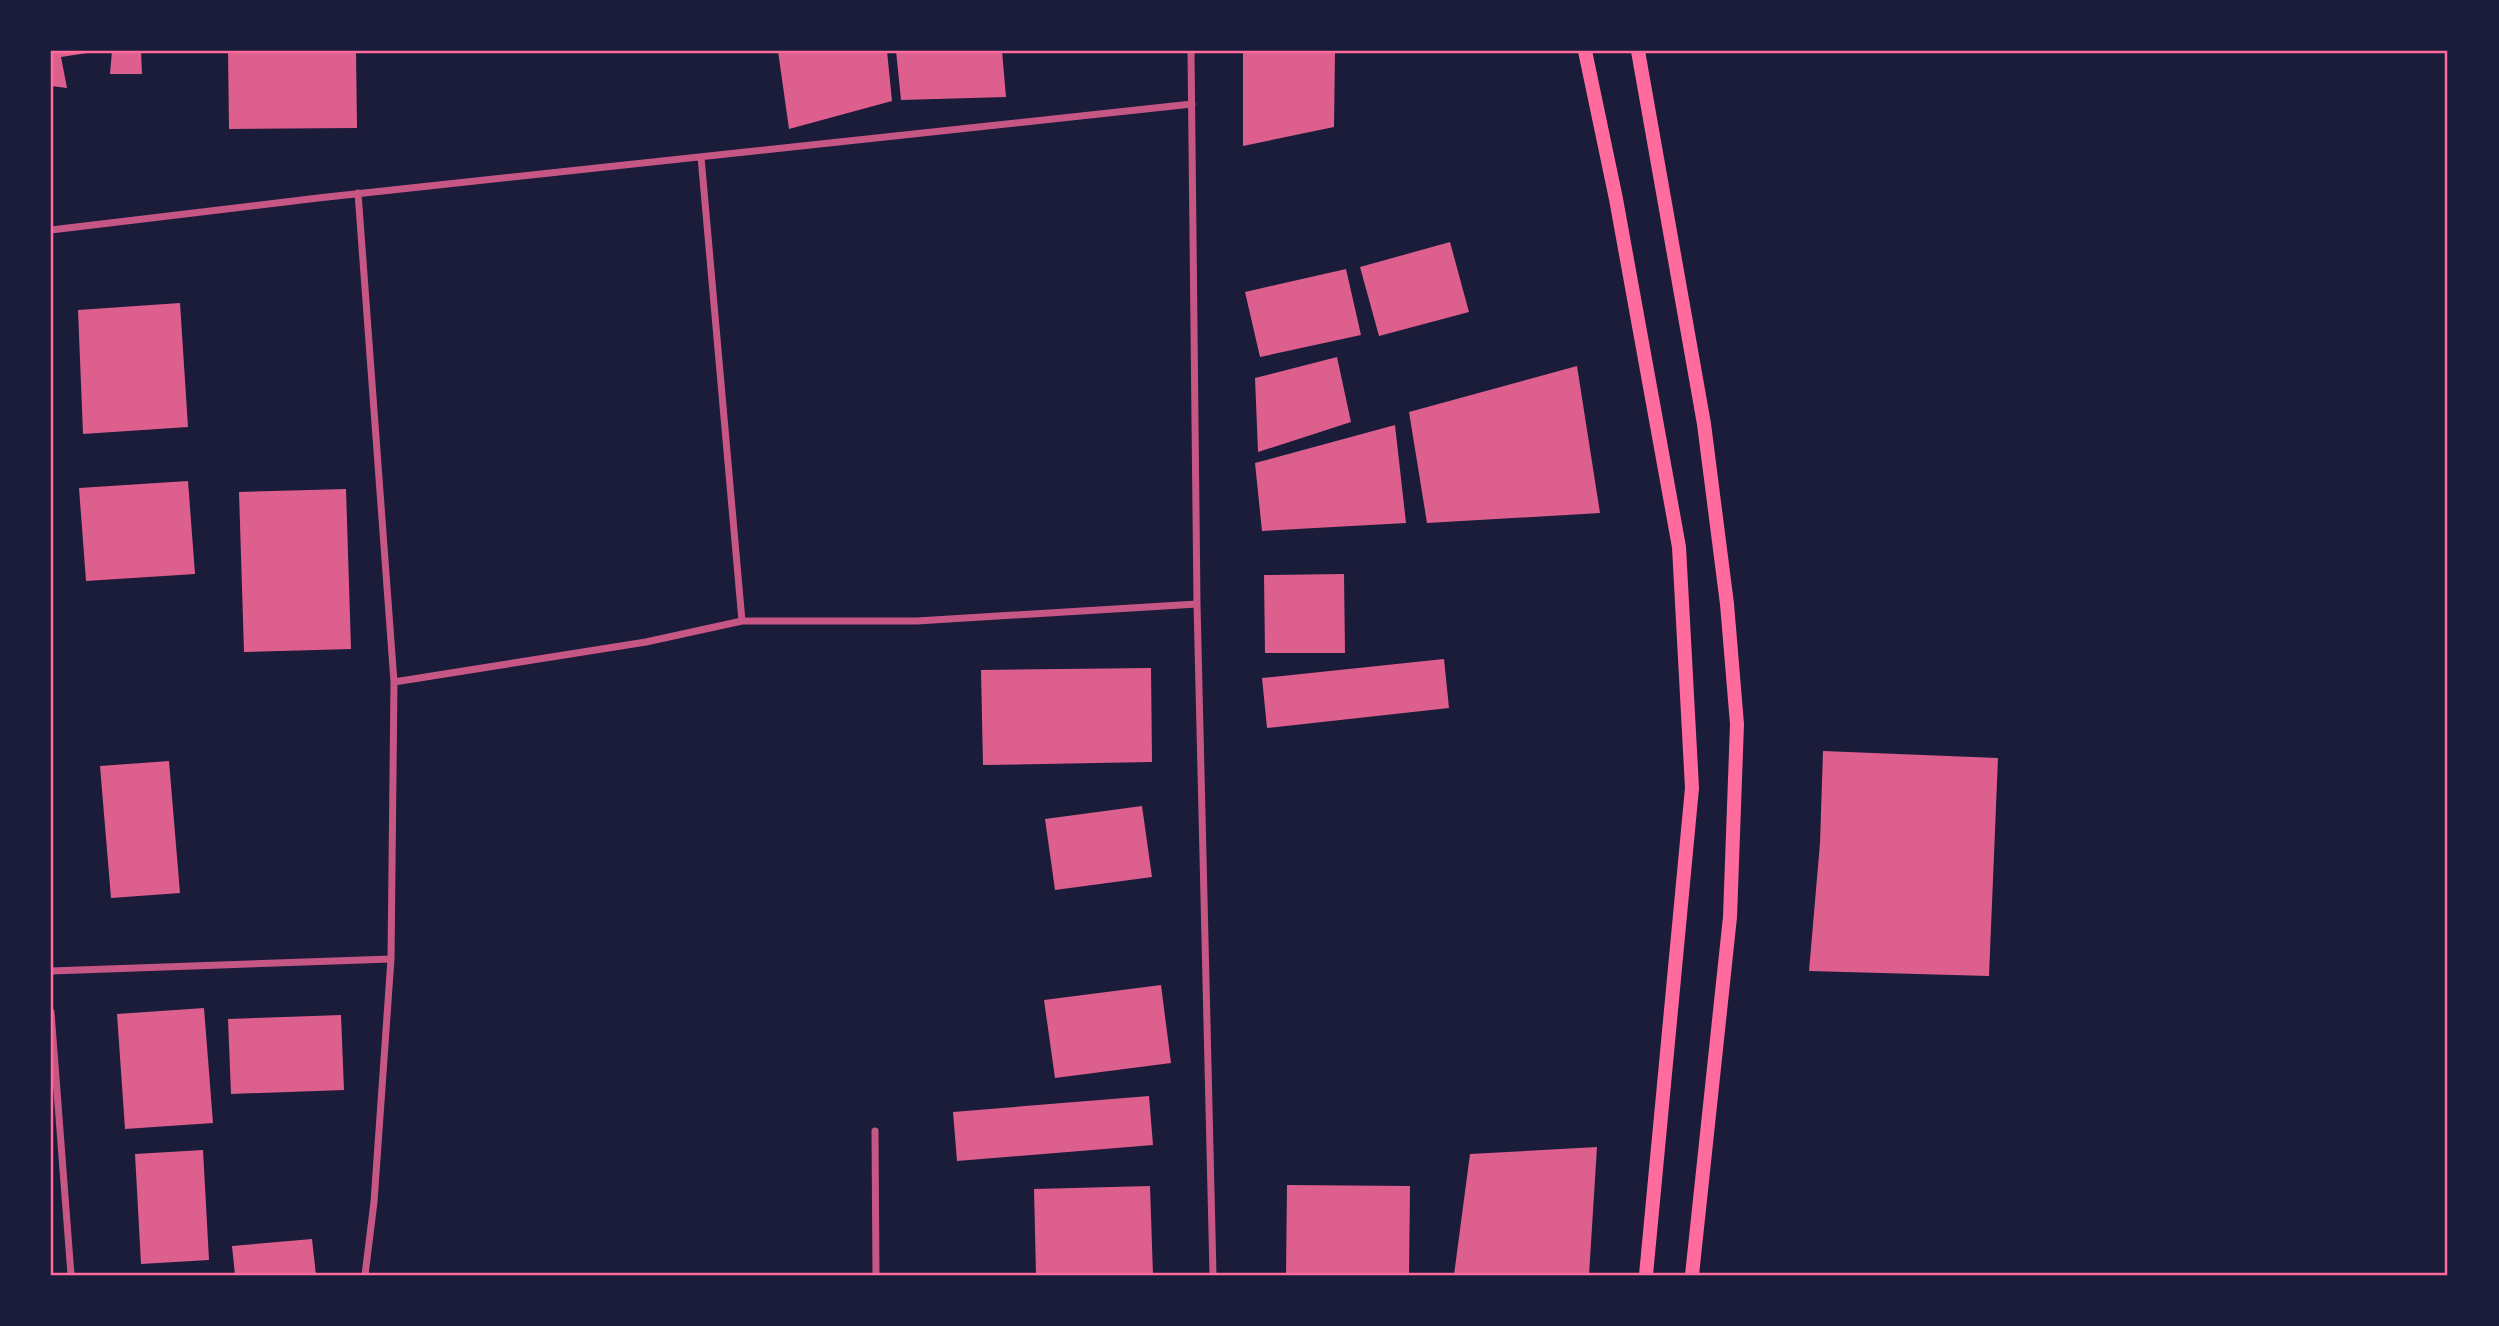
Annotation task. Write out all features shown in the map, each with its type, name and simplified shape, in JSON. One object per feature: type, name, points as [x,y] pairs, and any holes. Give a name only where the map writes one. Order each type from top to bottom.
[{"type":"main road","points":[[1585,51],[1616,199],[1679,547],[1692,788],[1646,1275]]},
{"type":"main road","points":[[1637,51],[1704,424],[1727,604],[1737,724],[1730,917],[1692,1275]]},
{"type":"street","points":[[1191,51],[1198,604],[1213,1275]]},
{"type":"street","points":[[51,230],[358,193],[1192,104]]},
{"type":"street","points":[[701,157],[742,621]]},
{"type":"street","points":[[358,193],[394,682],[391,959],[374,1202],[365,1275]]},
{"type":"street","points":[[394,682],[646,642],[742,621],[917,621],[1198,604]]},
{"type":"street","points":[[51,971],[391,959]]},
{"type":"street","points":[[51,1012],[71,1275]]},
{"type":"street","points":[[875,1131],[876,1275]]},
{"type":"building","points":[[51,51],[94,52],[61,57],[67,88],[51,86]]},
{"type":"building","points":[[112,51],[141,51],[142,74],[110,74]]},
{"type":"building","points":[[228,51],[356,51],[357,128],[229,129]]},
{"type":"building","points":[[778,51],[887,51],[892,101],[789,129]]},
{"type":"building","points":[[896,51],[1002,51],[1006,97],[901,100]]},
{"type":"building","points":[[1243,51],[1335,51],[1334,127],[1243,146]]},
{"type":"building","points":[[1450,242],[1469,312],[1379,336],[1360,267]]},
{"type":"building","points":[[1346,269],[1361,335],[1260,357],[1245,292]]},
{"type":"building","points":[[180,303],[188,427],[83,434],[78,310]]},
{"type":"building","points":[[1337,357],[1351,422],[1258,452],[1255,378]]},
{"type":"building","points":[[1577,366],[1600,513],[1427,523],[1409,412]]},
{"type":"building","points":[[1395,425],[1406,523],[1262,531],[1255,463]]},
{"type":"building","points":[[188,481],[195,574],[86,581],[79,488]]},
{"type":"building","points":[[346,489],[351,649],[244,652],[239,492]]},
{"type":"building","points":[[1344,574],[1345,653],[1265,653],[1264,575]]},
{"type":"building","points":[[1444,659],[1449,708],[1267,728],[1262,678]]},
{"type":"building","points":[[1151,668],[1152,762],[983,765],[981,670]]},
{"type":"building","points":[[1823,751],[1998,758],[1989,976],[1809,971],[1820,843]]},
{"type":"building","points":[[169,761],[180,893],[111,898],[100,766]]},
{"type":"building","points":[[1142,806],[1152,877],[1055,890],[1045,819]]},
{"type":"building","points":[[1161,985],[1171,1063],[1055,1078],[1044,1000]]},
{"type":"building","points":[[204,1008],[213,1123],[125,1129],[117,1014]]},
{"type":"building","points":[[341,1015],[344,1090],[231,1094],[228,1019]]},
{"type":"building","points":[[1149,1096],[1153,1145],[957,1161],[953,1112]]},
{"type":"building","points":[[1597,1147],[1589,1275],[1454,1275],[1470,1154]]},
{"type":"building","points":[[203,1150],[209,1260],[141,1264],[135,1154]]},
{"type":"building","points":[[1287,1185],[1410,1186],[1409,1275],[1286,1275]]},
{"type":"building","points":[[1150,1186],[1153,1275],[1036,1275],[1034,1189]]},
{"type":"building","points":[[312,1239],[316,1275],[235,1275],[232,1246]]}]
